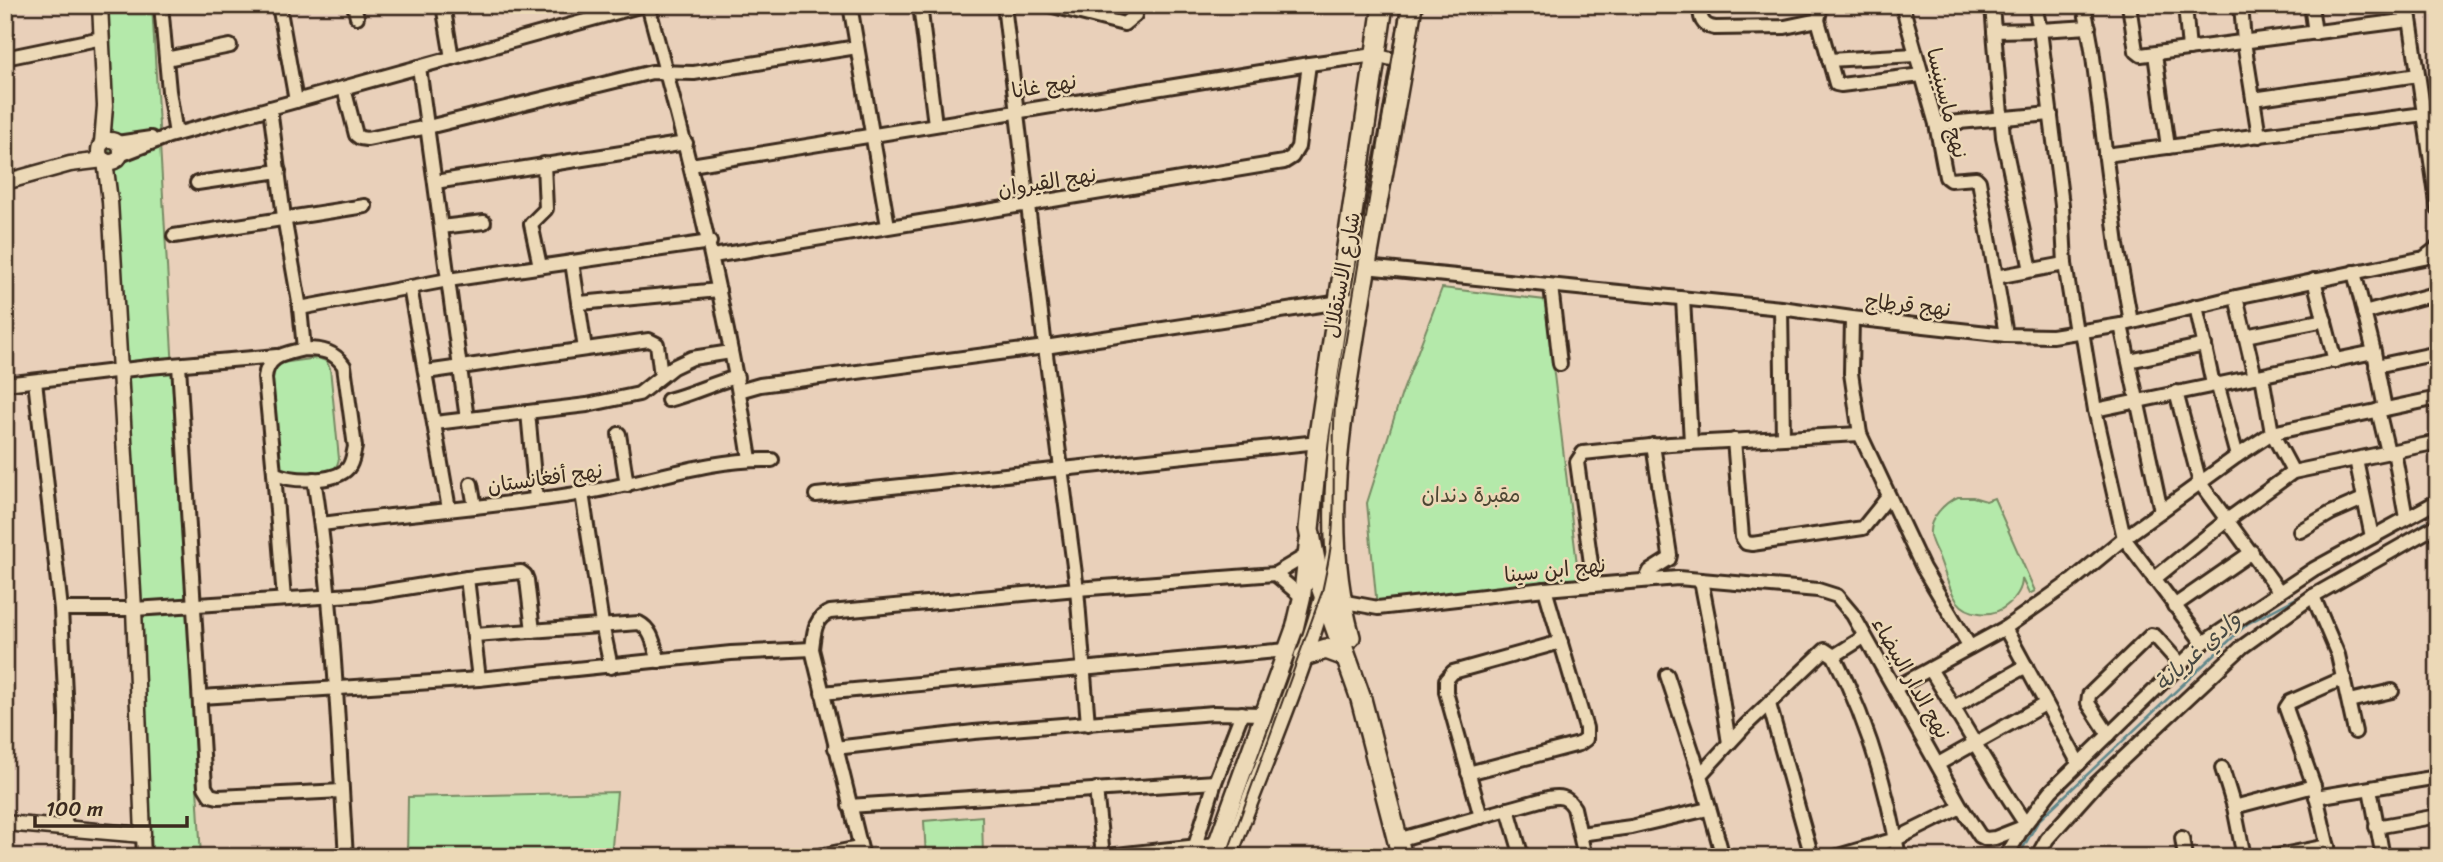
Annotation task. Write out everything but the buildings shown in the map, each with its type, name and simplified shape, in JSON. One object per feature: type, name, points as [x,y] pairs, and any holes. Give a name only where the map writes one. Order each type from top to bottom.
[{"type":"highway","name":"شارع الاستقلال","points":[[1332,600],[1309,529],[1318,442],[1383,5]]},
{"type":"highway","name":"شارع الاستقلال","points":[[1332,600],[1338,441],[1365,267],[1412,5]]},
{"type":"highway","points":[[1332,600],[1345,656],[1361,699],[1404,848]]},
{"type":"highway","points":[[1332,600],[1404,848]]},
{"type":"highway","points":[[1295,653],[1326,649],[1345,656]]},
{"type":"main road","points":[[1228,857],[1295,653],[1309,529]]},
{"type":"main road","points":[[1214,850],[1264,714],[1295,653],[1332,600]]},
{"type":"street","points":[[100,5],[110,151],[110,201],[134,610],[145,857]]},
{"type":"street","points":[[161,5],[173,135]]},
{"type":"street","points":[[279,5],[296,101]]},
{"type":"street","points":[[443,5],[452,58]]},
{"type":"street","points":[[5,181],[452,58],[605,10],[643,5]]},
{"type":"street","points":[[648,5],[710,242],[750,459]]},
{"type":"street","points":[[850,5],[888,226]]},
{"type":"street","points":[[920,5],[935,124]]},
{"type":"street","points":[[1004,5],[1077,589],[1088,724]]},
{"type":"street","points":[[1049,5],[1124,24],[1135,15],[1137,5]]},
{"type":"street","points":[[1701,5],[1700,15],[1708,27],[1785,27],[1818,20]]},
{"type":"street","points":[[1821,5],[1818,20],[1834,82],[1841,85],[1921,75]]},
{"type":"street","name":"نهج ماسينيسا","points":[[1902,5],[1936,124],[1946,177],[1950,180],[1976,178],[1979,181],[1996,276]]},
{"type":"street","points":[[1992,5],[2000,120],[2031,270]]},
{"type":"street","points":[[2035,5],[2062,205],[2065,264],[2124,538],[2203,643]]},
{"type":"street","points":[[2084,5],[2117,244],[2129,361],[2161,512]]},
{"type":"street","points":[[2129,5],[2136,51],[2141,55],[2410,20]]},
{"type":"street","points":[[2185,5],[2189,49]]},
{"type":"street","points":[[2241,5],[2259,136]]},
{"type":"street","points":[[2311,5],[2315,33]]},
{"type":"street","points":[[2408,5],[2438,209]]},
{"type":"street","points":[[1994,31],[2089,27]]},
{"type":"street","points":[[5,58],[102,38]]},
{"type":"street","points":[[166,59],[230,46]]},
{"type":"street","points":[[344,88],[356,135],[360,138],[428,127],[637,75],[694,73],[857,47]]},
{"type":"street","points":[[2155,54],[2168,147]]},
{"type":"street","name":"نهج غانا","points":[[691,165],[1309,64],[1375,55],[1403,62]]},
{"type":"street","points":[[1829,60],[1915,55]]},
{"type":"street","name":"نهج القيروان","points":[[713,256],[1284,162],[1298,147],[1309,64]]},
{"type":"street","points":[[419,67],[467,419]]},
{"type":"street","points":[[2252,99],[2418,75]]},
{"type":"street","points":[[270,108],[304,349]]},
{"type":"street","points":[[1936,124],[2051,114]]},
{"type":"street","points":[[2105,155],[2424,114]]},
{"type":"street","points":[[435,182],[685,143]]},
{"type":"street","points":[[540,266],[531,224],[546,209],[544,164]]},
{"type":"street","points":[[197,183],[279,171]]},
{"type":"street","points":[[174,236],[366,205]]},
{"type":"street","points":[[442,227],[484,222]]},
{"type":"street","points":[[300,308],[448,280],[710,242]]},
{"type":"street","name":"نهج قرطاج","points":[[1365,267],[1781,308],[2006,335],[2064,335],[2424,258],[2438,247]]},
{"type":"street","points":[[572,262],[585,349]]},
{"type":"street","points":[[2006,335],[1996,276],[2065,264]]},
{"type":"street","points":[[2354,272],[2374,352],[2382,410],[2406,518]]},
{"type":"street","points":[[2314,280],[2335,361]]},
{"type":"street","points":[[1551,286],[1560,364]]},
{"type":"street","points":[[410,287],[449,509]]},
{"type":"street","points":[[580,303],[719,290]]},
{"type":"street","points":[[2364,313],[2438,293]]},
{"type":"street","points":[[2236,297],[2272,433],[2293,472]]},
{"type":"street","points":[[739,391],[770,384],[1045,347],[1360,299]]},
{"type":"street","points":[[1684,299],[1690,442]]},
{"type":"street","points":[[2196,306],[2236,456]]},
{"type":"street","points":[[1781,308],[1783,438]]},
{"type":"street","points":[[1852,318],[1850,373],[1860,434],[1923,568],[1970,647]]},
{"type":"street","points":[[2245,335],[2325,320]]},
{"type":"street","points":[[426,372],[649,340],[657,344],[661,376]]},
{"type":"street","points":[[2129,361],[2205,345]]},
{"type":"street","points":[[5,384],[119,370],[277,356],[304,349],[329,352],[338,357],[344,366],[355,447],[353,459],[347,470],[327,477],[288,478],[274,472]]},
{"type":"street","points":[[435,423],[587,405],[639,394],[661,376],[692,358],[731,352]]},
{"type":"street","points":[[2095,410],[2374,352]]},
{"type":"street","points":[[2376,366],[2438,353]]},
{"type":"street","points":[[277,356],[269,364],[265,378],[284,599]]},
{"type":"street","points":[[180,365],[205,787],[210,795],[218,797],[342,791]]},
{"type":"street","points":[[667,400],[737,377]]},
{"type":"street","points":[[35,380],[61,609],[66,715],[65,827]]},
{"type":"street","points":[[2176,392],[2200,483],[2279,591]]},
{"type":"street","points":[[1895,688],[2006,628],[2073,580],[2124,538],[2272,433],[2438,398]]},
{"type":"street","points":[[528,412],[536,499]]},
{"type":"street","points":[[619,434],[627,485]]},
{"type":"street","points":[[1594,585],[1577,462],[1583,453],[1690,442],[1860,434]]},
{"type":"street","points":[[1734,440],[1742,537],[1746,543],[1863,528],[1888,496]]},
{"type":"street","points":[[816,495],[1318,442]]},
{"type":"street","points":[[2154,579],[2227,520],[2293,472],[2438,442]]},
{"type":"street","points":[[1646,579],[1650,571],[1669,559],[1670,555],[1653,445]]},
{"type":"street","name":"نهج أفغانستان","points":[[321,524],[582,493],[627,485],[660,475],[750,459],[772,460]]},
{"type":"street","points":[[2356,459],[2372,537]]},
{"type":"street","points":[[314,479],[321,524],[336,690],[346,857]]},
{"type":"street","points":[[471,484],[475,507]]},
{"type":"street","points":[[582,493],[611,667]]},
{"type":"street","points":[[2300,531],[2330,513],[2363,499]]},
{"type":"street","points":[[2006,857],[2024,825],[2079,764],[2179,663],[2203,643],[2279,591],[2438,501]]},
{"type":"street","points":[[2037,857],[2048,839],[2097,783],[2242,647],[2313,596],[2438,525]]},
{"type":"street","points":[[2174,606],[2252,552]]},
{"type":"street","points":[[814,857],[861,852],[812,649],[818,621],[823,614],[1077,589],[1275,574],[1307,555]]},
{"type":"street","points":[[61,609],[134,610],[368,594],[514,573],[525,575],[533,631]]},
{"type":"street","points":[[1275,574],[1302,597]]},
{"type":"street","points":[[467,578],[479,679]]},
{"type":"street","name":"نهج ابن سينا","points":[[1332,600],[1378,608],[1646,579],[1775,586]]},
{"type":"street","points":[[1701,580],[1729,743]]},
{"type":"street","name":"نهج الدار البيضاء","points":[[1775,586],[1818,590],[1837,596],[1853,615],[1980,836],[1991,840],[2024,825]]},
{"type":"street","points":[[1468,773],[1578,744],[1586,739],[1586,728],[1545,589]]},
{"type":"street","points":[[2313,596],[2331,635],[2344,678],[2355,732]]},
{"type":"street","points":[[475,635],[639,623],[647,627],[659,661]]},
{"type":"street","points":[[2006,628],[2079,764]]},
{"type":"street","points":[[2109,735],[2088,703],[2090,695],[2151,635],[2155,636],[2179,663]]},
{"type":"street","points":[[1834,656],[1864,637]]},
{"type":"street","points":[[1481,817],[1446,692],[1448,676],[1459,670],[1561,642]]},
{"type":"street","points":[[201,697],[479,679],[731,653],[812,649]]},
{"type":"street","points":[[1700,775],[1822,651],[1828,651],[1834,656],[1863,720],[1885,784],[1899,857]]},
{"type":"street","points":[[822,693],[1295,653]]},
{"type":"street","points":[[1954,707],[2026,666]]},
{"type":"street","points":[[1930,669],[2024,825]]},
{"type":"street","points":[[1667,675],[1700,775],[1723,857]]},
{"type":"street","points":[[2272,857],[2329,851],[2315,791],[2287,705],[2344,678]]},
{"type":"street","points":[[2349,701],[2392,691]]},
{"type":"street","points":[[1769,704],[1812,857]]},
{"type":"street","points":[[1938,764],[2045,704]]},
{"type":"street","points":[[835,748],[974,733],[1242,713],[1264,714]]},
{"type":"street","points":[[1195,846],[1215,782],[1242,713]]},
{"type":"street","points":[[2222,768],[2234,807],[2244,857]]},
{"type":"street","points":[[2234,807],[2315,791],[2370,789],[2438,777]]},
{"type":"street","points":[[849,806],[1215,782]]},
{"type":"street","points":[[1096,789],[1100,857],[1195,846],[1214,850]]},
{"type":"street","points":[[2370,789],[2383,857]]},
{"type":"street","points":[[1404,848],[1481,817],[1548,798],[1566,798],[1574,807],[1585,857]]},
{"type":"street","points":[[1835,857],[1896,839],[1961,807]]},
{"type":"street","points":[[1508,809],[1522,857]]},
{"type":"street","points":[[1580,834],[1631,827],[1708,809]]},
{"type":"street","points":[[2376,827],[2438,816]]},
{"type":"street","points":[[5,823],[143,835]]},
{"type":"street","points":[[2182,838],[2185,857]]},
{"type":"green space","points":[[102,5],[152,5],[201,857],[147,857]]},
{"type":"green space","name":"مقبرة دندان","points":[[1442,288],[1545,300],[1579,581],[1377,607],[1367,503],[1402,393]]},
{"type":"green space","points":[[318,358],[326,361],[330,368],[339,459],[337,466],[322,473],[284,473],[280,471],[267,377],[274,364]]},
{"type":"green space","points":[[1958,497],[1973,497],[1986,501],[1994,498],[2035,591],[2029,594],[2022,579],[2019,591],[2006,606],[1988,613],[1967,610],[1957,601],[1949,587],[1930,529],[1938,512]]},
{"type":"green space","points":[[617,792],[611,857],[407,857],[408,797]]},
{"type":"green space","points":[[982,816],[983,857],[926,857],[924,821]]},
{"type":"waterway","name":"وادي غريانة","points":[[2415,5],[2431,121]]},
{"type":"waterway","name":"وادي غريانة","points":[[2413,533],[2423,524],[2438,518]]},
{"type":"waterway","name":"وادي غريانة","points":[[2018,857],[2039,820],[2247,624],[2319,586]]},
{"type":"tram line","points":[[1226,857],[1326,575],[1333,521],[1335,406],[1401,5]]}]
